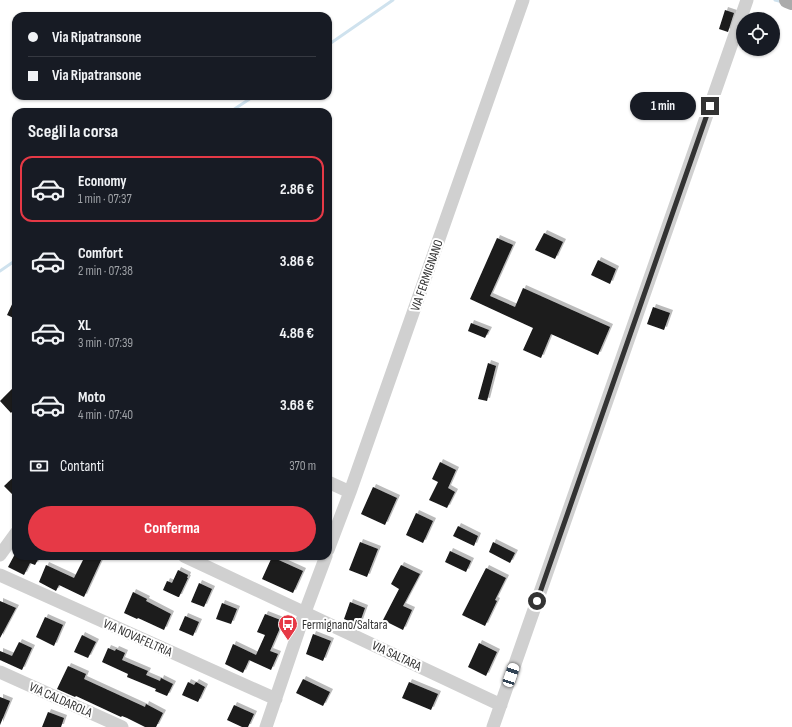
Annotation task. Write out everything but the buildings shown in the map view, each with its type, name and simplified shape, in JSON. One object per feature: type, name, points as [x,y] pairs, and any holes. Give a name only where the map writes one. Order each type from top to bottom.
[{"type":"main road","points":[[787,0],[792,2]]},
{"type":"street","name":"VIA FERMIGNANO","points":[[332,539],[523,0]]},
{"type":"street","points":[[493,727],[747,0]]},
{"type":"street","points":[[332,484],[350,492]]},
{"type":"street","points":[[0,555],[12,538]]},
{"type":"street","name":"VIA SALTARA","points":[[193,560],[501,704]]},
{"type":"street","points":[[266,727],[305,612],[324,560]]},
{"type":"street","name":"VIA NOVAFELTRIA","points":[[0,575],[276,699]]},
{"type":"street","name":"VIA CALDAROLA","points":[[0,672],[122,727]]},
{"type":"waterway","points":[[332,42],[393,0]]},
{"type":"waterway","points":[[775,0],[783,2]]},
{"type":"waterway","points":[[236,108],[248,100]]},
{"type":"waterway","points":[[0,271],[12,263]]},
{"type":"place","name":"Fermignano/Saltara","points":[[288,641]]},
{"type":"route","points":[[537,601],[710,106]]}]
